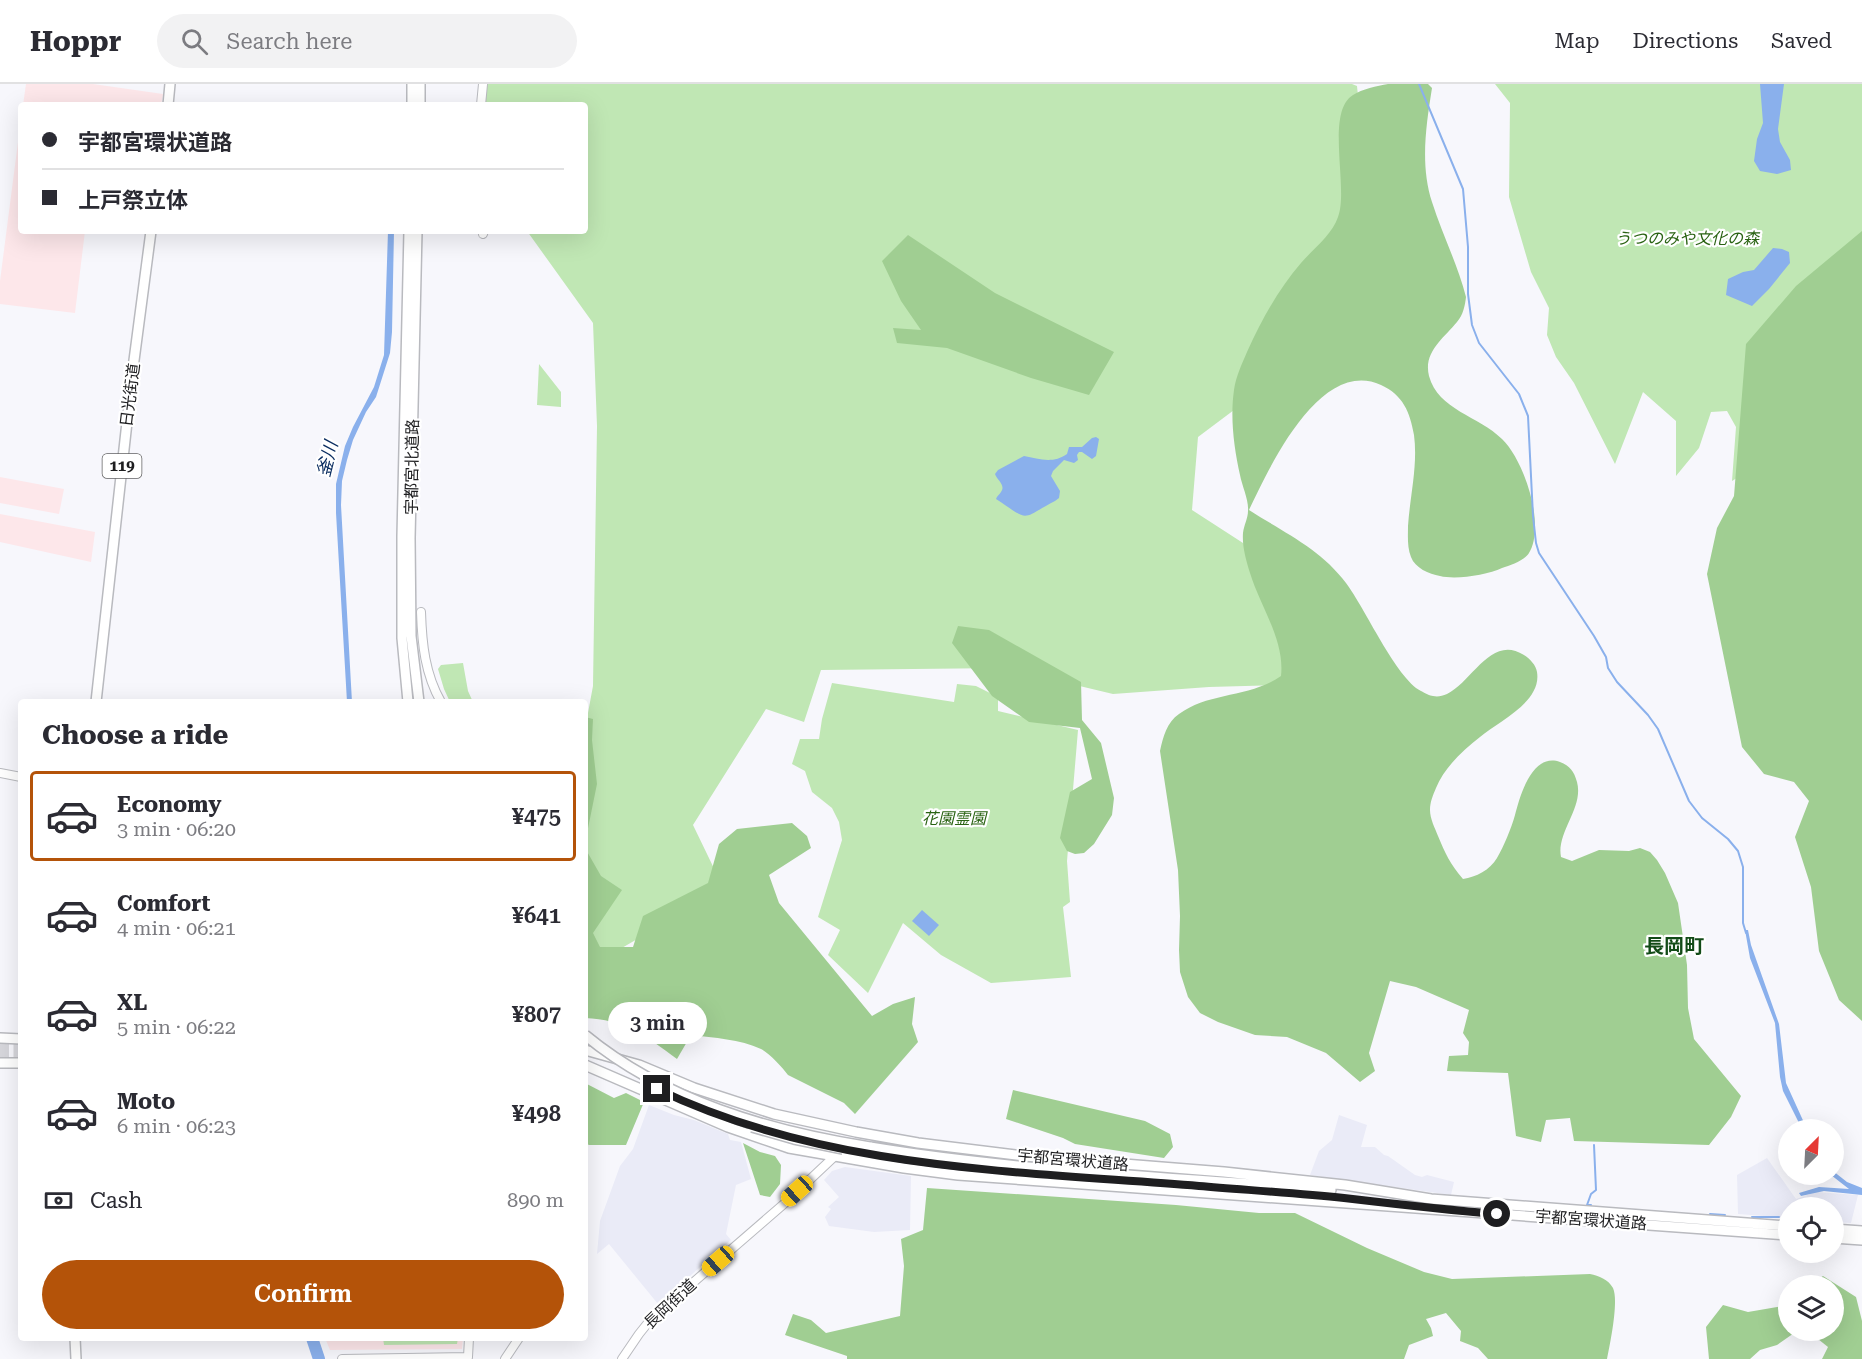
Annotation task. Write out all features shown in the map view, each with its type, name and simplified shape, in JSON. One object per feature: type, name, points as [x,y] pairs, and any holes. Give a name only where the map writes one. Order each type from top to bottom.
[{"type":"main road","points":[[168,102],[170,84]]},
{"type":"main road","points":[[412,84],[412,102]]},
{"type":"main road","points":[[420,84],[420,102]]},
{"type":"main road","name":"日光街道","points":[[96,699],[133,368],[151,234]]},
{"type":"main road","name":"宇都宮北道路","points":[[407,699],[402,638],[402,536],[409,234]]},
{"type":"main road","name":"宇都宮北道路","points":[[417,234],[410,538],[411,636],[419,699]]},
{"type":"main road","points":[[588,1037],[644,1075],[710,1106],[770,1126],[870,1150]]},
{"type":"main road","points":[[0,1038],[18,1039]]},
{"type":"main road","points":[[588,1044],[636,1077],[703,1110],[794,1139],[984,1169],[1429,1204]]},
{"type":"main road","name":"宇都宮環状道路","points":[[588,1051],[639,1065],[694,1088],[753,1108],[856,1132],[1015,1155],[1224,1172],[1345,1185],[1429,1204],[1778,1233]]},
{"type":"main road","points":[[0,1063],[18,1063]]},
{"type":"main road","name":"宇都宮環状道路","points":[[588,1066],[728,1127],[789,1148],[904,1168],[958,1175],[1778,1225]]},
{"type":"main road","points":[[1844,1230],[1862,1232]]},
{"type":"main road","points":[[1844,1239],[1862,1240]]},
{"type":"main road","points":[[75,1341],[76,1359]]},
{"type":"street","points":[[481,102],[483,84]]},
{"type":"street","points":[[421,612],[426,666],[440,699]]},
{"type":"street","points":[[0,773],[18,776]]},
{"type":"street","name":"長岡街道","points":[[622,1359],[651,1319],[785,1203],[835,1156],[856,1132]]},
{"type":"street","points":[[342,1359],[468,1357],[469,1341]]},
{"type":"street","points":[[505,1359],[517,1341]]},
{"type":"shaded area","points":[[26,84],[93,84],[163,94],[162,102],[23,102]]},
{"type":"shaded area","points":[[18,142],[18,234],[85,234],[75,313],[0,304],[0,281]]},
{"type":"shaded area","points":[[0,477],[64,489],[59,514],[0,503]]},
{"type":"shaded area","points":[[0,514],[95,532],[91,562],[0,542]]},
{"type":"shaded area","points":[[649,1105],[694,1120],[728,1134],[730,1140],[741,1142],[751,1179],[736,1185],[726,1234],[731,1240],[658,1304],[609,1244],[597,1254],[600,1221],[620,1166],[633,1149]]},
{"type":"shaded area","points":[[1339,1115],[1367,1125],[1361,1147],[1375,1147],[1415,1175],[1422,1177],[1427,1175],[1454,1182],[1451,1195],[1310,1175],[1319,1151],[1332,1140]]},
{"type":"shaded area","points":[[1767,1158],[1778,1174],[1778,1185],[1786,1185],[1795,1197],[1778,1197],[1778,1217],[1738,1214],[1737,1175]]},
{"type":"shaded area","points":[[845,1167],[911,1176],[910,1230],[874,1232],[829,1226],[825,1217],[831,1209],[828,1207],[839,1197],[824,1180],[832,1171]]},
{"type":"shaded area","points":[[1816,1192],[1858,1195],[1851,1223],[1844,1223],[1844,1197],[1802,1197]]},
{"type":"shaded area","points":[[326,1341],[463,1341],[462,1349],[330,1350]]},
{"type":"green space","points":[[485,84],[1352,84],[1357,86],[1362,136],[1298,362],[1198,437],[1192,510],[1283,569],[1314,684],[1209,687],[1113,694],[1005,668],[821,670],[804,722],[766,709],[693,825],[722,885],[670,920],[596,963],[588,946],[588,713],[593,686],[597,426],[593,323],[529,234],[588,234],[588,102],[484,102]]},
{"type":"green space","points":[[1388,84],[1428,84],[1432,88],[1425,145],[1428,188],[1466,297],[1459,319],[1432,353],[1428,367],[1429,376],[1441,397],[1460,412],[1493,431],[1510,449],[1525,477],[1530,493],[1534,510],[1534,541],[1527,556],[1521,560],[1480,575],[1447,577],[1427,572],[1419,567],[1413,561],[1408,541],[1415,458],[1414,435],[1410,419],[1400,399],[1389,389],[1381,385],[1359,381],[1337,387],[1318,401],[1300,421],[1269,469],[1249,510],[1301,542],[1336,571],[1354,594],[1391,658],[1411,684],[1421,691],[1435,696],[1447,694],[1483,662],[1502,650],[1512,650],[1524,655],[1534,665],[1537,672],[1537,683],[1526,702],[1467,748],[1444,773],[1431,801],[1430,813],[1433,823],[1448,858],[1463,879],[1478,875],[1491,866],[1500,853],[1524,787],[1535,769],[1542,763],[1560,762],[1573,772],[1578,792],[1574,811],[1562,838],[1561,857],[1572,861],[1599,850],[1629,851],[1640,848],[1650,852],[1657,860],[1678,903],[1687,965],[1688,1008],[1694,1039],[1741,1096],[1731,1117],[1709,1145],[1574,1141],[1570,1118],[1546,1120],[1541,1142],[1516,1136],[1508,1073],[1447,1071],[1449,1056],[1468,1055],[1469,1042],[1463,1033],[1469,1010],[1416,987],[1390,981],[1369,1053],[1375,1071],[1360,1082],[1326,1053],[1287,1037],[1255,1035],[1200,1013],[1188,997],[1180,972],[1178,870],[1160,751],[1164,735],[1175,717],[1190,707],[1256,688],[1281,676],[1276,636],[1254,585],[1244,548],[1243,533],[1248,507],[1233,433],[1232,411],[1235,385],[1247,352],[1271,305],[1301,263],[1331,230],[1338,217],[1341,204],[1340,117],[1345,104],[1357,93]]},
{"type":"green space","name":"うつのみや文化の森","points":[[1495,84],[1862,84],[1862,260],[1788,446],[1732,481],[1736,427],[1727,411],[1711,412],[1699,448],[1676,476],[1676,421],[1643,392],[1615,464],[1574,383],[1556,357],[1547,335],[1549,308],[1531,272],[1509,197],[1510,103]]},
{"type":"green space","points":[[1862,231],[1862,1021],[1839,1000],[1819,951],[1811,887],[1795,837],[1809,801],[1794,782],[1764,774],[1742,747],[1707,574],[1717,528],[1734,496],[1746,344],[1796,286]]},
{"type":"green space","points":[[908,235],[995,293],[1114,352],[1089,395],[1031,378],[947,348],[897,343],[893,328],[921,330],[901,301],[882,261]]},
{"type":"green space","points":[[539,364],[561,392],[561,407],[537,405]]},
{"type":"green space","points":[[958,626],[989,630],[1081,682],[1082,720],[1101,743],[1114,798],[1112,815],[1094,844],[1084,853],[1075,854],[1067,851],[1060,838],[1070,792],[1092,779],[1080,728],[1029,722],[992,696],[952,643]]},
{"type":"green space","points":[[463,663],[472,699],[449,699],[438,669],[441,665]]},
{"type":"green space","name":"花園霊園","points":[[832,683],[954,702],[957,684],[976,686],[998,697],[998,711],[1078,730],[1067,861],[1070,902],[1063,907],[1071,977],[991,983],[941,955],[903,923],[868,993],[828,955],[840,930],[818,917],[842,840],[839,822],[832,808],[812,792],[805,771],[792,764],[800,739],[819,739]]},
{"type":"green space","points":[[588,718],[593,719],[592,740],[597,784],[588,828]]},
{"type":"green space","points":[[792,823],[807,836],[811,848],[769,875],[779,903],[872,1016],[893,1004],[915,997],[912,1024],[918,1042],[855,1114],[844,1103],[788,1075],[768,1054],[753,1046],[727,1039],[691,1035],[677,1059],[656,1043],[634,1031],[611,1022],[588,1018],[588,853],[601,876],[622,890],[593,933],[600,947],[633,947],[643,916],[708,883],[719,844],[737,829]]},
{"type":"green space","points":[[588,1085],[614,1098],[626,1093],[644,1102],[626,1145],[589,1145]]},
{"type":"green space","points":[[1013,1090],[1145,1121],[1170,1134],[1173,1147],[1164,1158],[1075,1144],[1006,1119]]},
{"type":"green space","points":[[743,1143],[760,1152],[775,1156],[781,1165],[780,1184],[770,1197],[760,1195]]},
{"type":"green space","points":[[927,1188],[1259,1213],[1295,1213],[1367,1248],[1424,1272],[1452,1279],[1590,1274],[1609,1282],[1615,1294],[1607,1359],[1488,1359],[1478,1348],[1460,1341],[1461,1331],[1446,1313],[1426,1319],[1433,1336],[1409,1345],[1404,1359],[847,1359],[847,1356],[785,1335],[793,1314],[811,1320],[826,1333],[900,1316],[904,1266],[901,1239],[923,1230]]},
{"type":"green space","points":[[1844,1289],[1856,1297],[1862,1321],[1862,1359],[1822,1359],[1828,1347],[1820,1341],[1844,1341]]},
{"type":"green space","points":[[1723,1305],[1748,1312],[1778,1307],[1778,1341],[1783,1341],[1760,1350],[1750,1359],[1709,1359],[1706,1327]]},
{"type":"green space","points":[[383,1341],[458,1341],[457,1344],[384,1345]]},
{"type":"water","points":[[1760,84],[1784,84],[1778,129],[1780,142],[1790,160],[1791,170],[1777,174],[1760,171],[1754,161],[1757,139],[1763,123]]},
{"type":"water","points":[[388,234],[394,234],[390,353],[376,397],[353,440],[342,481],[341,505],[352,699],[347,699],[336,484],[345,446],[374,387],[384,355]]},
{"type":"water","points":[[1773,248],[1789,252],[1790,263],[1752,306],[1726,295],[1728,279],[1754,270]]},
{"type":"water","points":[[1096,437],[1099,439],[1096,456],[1092,459],[1079,452],[1078,460],[1074,463],[1064,460],[1053,471],[1051,476],[1060,491],[1059,498],[1055,501],[1025,516],[996,499],[1002,489],[995,474],[998,470],[1024,456],[1046,460],[1062,457],[1067,454],[1069,447],[1082,447]]},
{"type":"water","points":[[922,910],[939,925],[929,936],[912,921]]},
{"type":"water","points":[[1745,930],[1748,930],[1751,945],[1779,1024],[1786,1083],[1802,1119],[1797,1119],[1783,1091],[1775,1023],[1750,958]]},
{"type":"water","points":[[1844,1180],[1862,1188],[1862,1195],[1824,1191],[1801,1196],[1799,1193],[1819,1187],[1849,1189],[1844,1185]]},
{"type":"waterway","points":[[1419,84],[1463,189],[1468,247],[1468,294],[1472,325],[1479,343],[1519,394],[1528,416],[1533,516],[1539,553],[1594,636],[1617,682],[1658,729],[1689,801],[1702,818],[1728,839],[1738,851],[1743,867],[1743,923],[1746,933]]},
{"type":"waterway","points":[[1591,1205],[1587,1205],[1591,1194],[1596,1190],[1594,1145]]},
{"type":"waterway","points":[[1710,1214],[1725,1215]]},
{"type":"waterway","points":[[1752,1217],[1778,1217]]},
{"type":"waterway","name":"釜川","points":[[313,1341],[319,1359]]},
{"type":"tunnel","points":[[0,1046],[18,1046]]},
{"type":"tunnel","points":[[0,1054],[18,1054]]},
{"type":"district","name":"長岡町","points":[[1674,946]]},
{"type":"route","points":[[657,1089],[703,1110],[765,1131],[831,1147],[905,1159],[984,1169],[1344,1198],[1426,1209],[1497,1214]]}]
